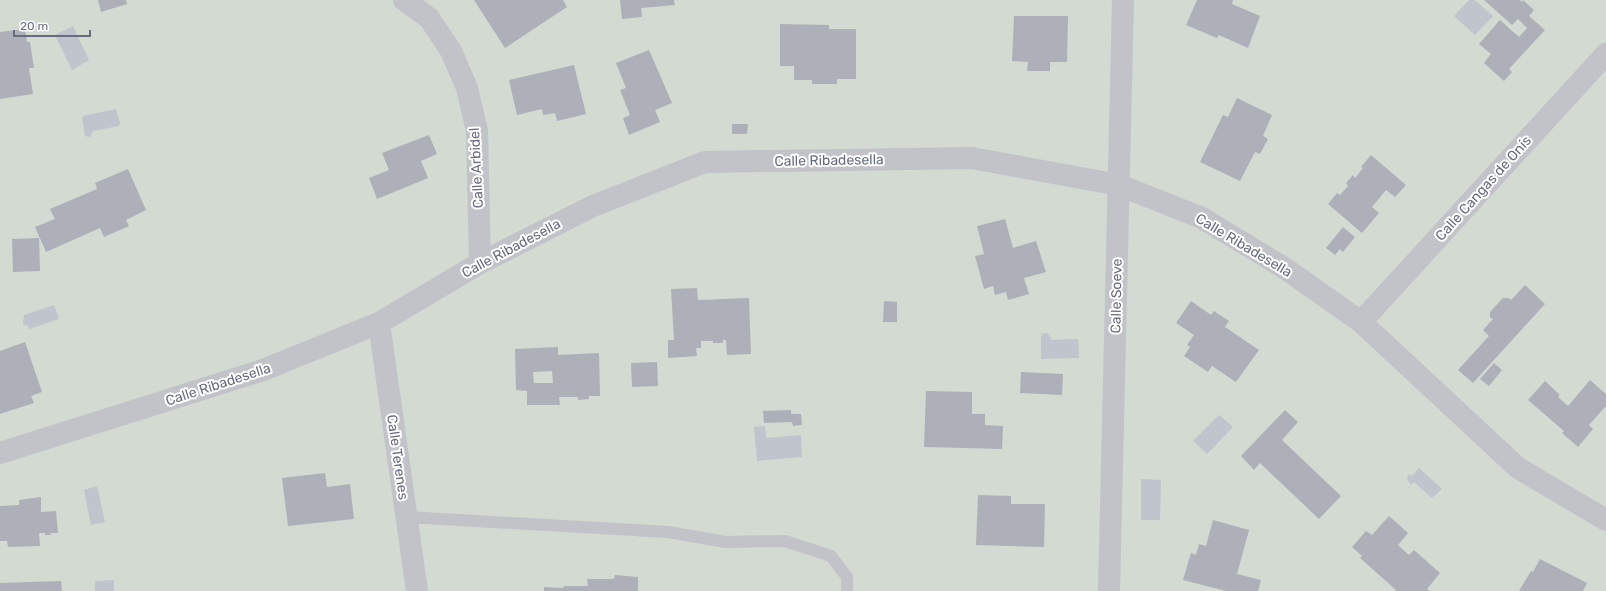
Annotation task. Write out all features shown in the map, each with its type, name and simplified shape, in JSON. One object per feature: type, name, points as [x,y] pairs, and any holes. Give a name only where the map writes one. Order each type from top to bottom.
[{"type":"street","name":"Calle Arbidel","points":[[404,0],[429,18],[451,51],[467,88],[477,131],[480,263]]},
{"type":"street","name":"Calle Soeve","points":[[1109,591],[1123,0]]},
{"type":"street","name":"Calle Cangas de Onís","points":[[1361,322],[1606,54]]},
{"type":"street","name":"Calle Ribadesella","points":[[0,453],[263,370],[379,323],[480,263],[593,206],[705,162],[972,158],[1119,185],[1202,218],[1286,268],[1361,322],[1518,468],[1606,520]]},
{"type":"street","name":"Calle Terenes","points":[[379,323],[417,591]]},
{"type":"lane","points":[[407,517],[668,532],[726,542],[784,541],[831,556],[847,577],[847,591]]},
{"type":"shaded area","points":[[0,0],[1606,0],[1606,591],[0,591]]},
{"type":"shaded area","points":[[1469,0],[1475,0],[1493,16],[1475,35],[1454,16]]},
{"type":"shaded area","points":[[73,26],[89,60],[72,70],[55,35]]},
{"type":"shaded area","points":[[116,109],[120,123],[119,126],[93,131],[90,137],[85,136],[83,116]]},
{"type":"shaded area","points":[[54,305],[59,319],[29,329],[28,326],[23,324],[24,315]]},
{"type":"shaded area","points":[[1047,333],[1051,340],[1078,339],[1079,358],[1041,359],[1041,337],[1042,334]]},
{"type":"shaded area","points":[[1219,415],[1233,427],[1207,454],[1193,441]]},
{"type":"shaded area","points":[[765,426],[766,438],[801,435],[802,457],[757,461],[754,427]]},
{"type":"shaded area","points":[[1419,468],[1442,489],[1432,498],[1414,482],[1411,485],[1407,479],[1409,474],[1412,476]]},
{"type":"shaded area","points":[[1141,479],[1161,480],[1160,520],[1141,520]]},
{"type":"shaded area","points":[[97,486],[105,522],[91,525],[84,490]]},
{"type":"shaded area","points":[[114,580],[114,591],[95,591],[95,581]]},
{"type":"building","points":[[98,0],[126,0],[127,4],[101,12]]},
{"type":"building","points":[[474,0],[563,0],[567,7],[505,48]]},
{"type":"building","points":[[620,0],[674,0],[675,5],[641,8],[642,17],[622,19]]},
{"type":"building","points":[[1197,0],[1233,0],[1232,4],[1260,16],[1248,48],[1219,35],[1217,38],[1186,25]]},
{"type":"building","points":[[1484,0],[1520,0],[1522,2],[1523,0],[1534,10],[1529,16],[1545,30],[1509,69],[1512,72],[1504,81],[1484,63],[1491,54],[1479,44],[1500,20],[1519,37],[1527,28],[1518,19],[1512,25]]},
{"type":"building","points":[[1014,16],[1068,16],[1067,62],[1050,62],[1050,71],[1027,71],[1028,62],[1012,61]]},
{"type":"building","points":[[780,24],[829,25],[829,29],[856,29],[856,79],[837,79],[837,84],[812,84],[812,80],[794,80],[794,66],[780,66]]},
{"type":"building","points":[[25,29],[27,42],[30,42],[34,68],[29,68],[33,94],[0,99],[0,32]]},
{"type":"building","points":[[649,50],[672,103],[655,110],[660,122],[629,135],[623,118],[630,115],[620,90],[626,88],[616,63]]},
{"type":"building","points":[[574,65],[586,114],[557,121],[555,113],[543,115],[542,109],[517,115],[509,80]]},
{"type":"building","points":[[1237,98],[1272,115],[1263,136],[1268,139],[1260,154],[1255,152],[1240,181],[1200,162],[1223,115],[1228,117]]},
{"type":"building","points":[[732,124],[748,124],[747,134],[732,134]]},
{"type":"building","points":[[429,135],[437,154],[421,161],[428,178],[377,199],[369,178],[389,170],[382,153]]},
{"type":"building","points":[[1371,155],[1406,185],[1395,197],[1386,190],[1372,207],[1379,213],[1362,233],[1328,204],[1337,193],[1340,195],[1348,186],[1346,183],[1353,175],[1355,178],[1363,168],[1361,167]]},
{"type":"building","points":[[128,169],[146,210],[126,220],[129,226],[104,237],[100,228],[46,252],[35,227],[55,219],[50,209],[97,189],[95,183]]},
{"type":"building","points":[[1005,219],[1013,248],[1036,241],[1046,272],[1024,278],[1029,294],[1008,300],[1006,292],[995,295],[993,286],[984,289],[975,256],[984,254],[977,226]]},
{"type":"building","points":[[1343,227],[1355,237],[1343,252],[1340,249],[1335,255],[1326,248]]},
{"type":"building","points":[[39,238],[40,271],[13,272],[12,239]]},
{"type":"building","points":[[1525,285],[1545,304],[1473,383],[1458,370],[1489,336],[1483,330],[1493,319],[1490,317],[1490,312],[1503,298],[1508,298],[1511,300]]},
{"type":"building","points":[[697,288],[698,300],[749,298],[751,354],[727,355],[726,340],[723,340],[723,343],[701,341],[701,348],[696,348],[697,356],[668,358],[668,340],[674,340],[671,289]]},
{"type":"building","points":[[884,301],[897,302],[897,322],[883,322]]},
{"type":"building","points":[[1191,301],[1211,315],[1214,311],[1229,321],[1225,327],[1259,350],[1236,382],[1212,366],[1208,372],[1184,356],[1190,347],[1187,345],[1194,335],[1176,323]]},
{"type":"building","points":[[25,342],[42,392],[31,396],[34,403],[0,414],[0,351]]},
{"type":"building","points":[[558,347],[558,355],[599,353],[600,396],[589,396],[589,399],[578,400],[578,397],[559,397],[560,405],[527,405],[527,391],[516,390],[515,349]],"holes":[[[552,371],[553,383],[534,383],[533,372]]]},
{"type":"building","points":[[657,362],[658,386],[632,387],[631,363]]},
{"type":"building","points":[[1494,363],[1502,370],[1489,386],[1480,379]]},
{"type":"building","points":[[1021,372],[1063,374],[1062,395],[1020,393]]},
{"type":"building","points":[[1590,380],[1606,394],[1606,406],[1589,425],[1593,429],[1578,447],[1562,433],[1564,431],[1528,400],[1545,381],[1560,395],[1558,397],[1568,406]]},
{"type":"building","points":[[926,391],[972,392],[972,414],[985,414],[985,425],[1003,426],[1002,449],[924,447]]},
{"type":"building","points":[[791,410],[791,414],[801,414],[802,425],[793,426],[792,422],[764,423],[763,411]]},
{"type":"building","points":[[1285,410],[1298,422],[1282,440],[1341,496],[1319,519],[1260,463],[1254,470],[1241,456]]},
{"type":"building","points":[[325,473],[327,487],[350,484],[354,519],[288,526],[282,478]]},
{"type":"building","points":[[978,495],[1011,496],[1011,504],[1045,504],[1044,547],[976,545]]},
{"type":"building","points":[[41,497],[41,512],[56,511],[58,533],[50,533],[51,535],[45,535],[45,533],[39,533],[40,546],[8,547],[7,541],[0,541],[0,506],[19,505],[19,500]]},
{"type":"building","points":[[1389,516],[1408,533],[1398,545],[1409,555],[1414,550],[1440,573],[1427,589],[1430,591],[1395,591],[1396,590],[1360,558],[1362,556],[1352,547],[1366,531],[1372,535]]},
{"type":"building","points":[[1213,520],[1249,530],[1237,574],[1261,580],[1258,591],[1226,591],[1183,580],[1191,553],[1196,555],[1199,544],[1206,546]]},
{"type":"building","points":[[1540,559],[1587,583],[1583,591],[1519,591],[1531,571],[1533,572]]},
{"type":"building","points":[[615,575],[638,577],[638,591],[544,591],[544,587],[563,588],[564,586],[588,586],[587,579],[614,579]]},
{"type":"building","points":[[61,581],[62,591],[0,591],[0,583]]}]
